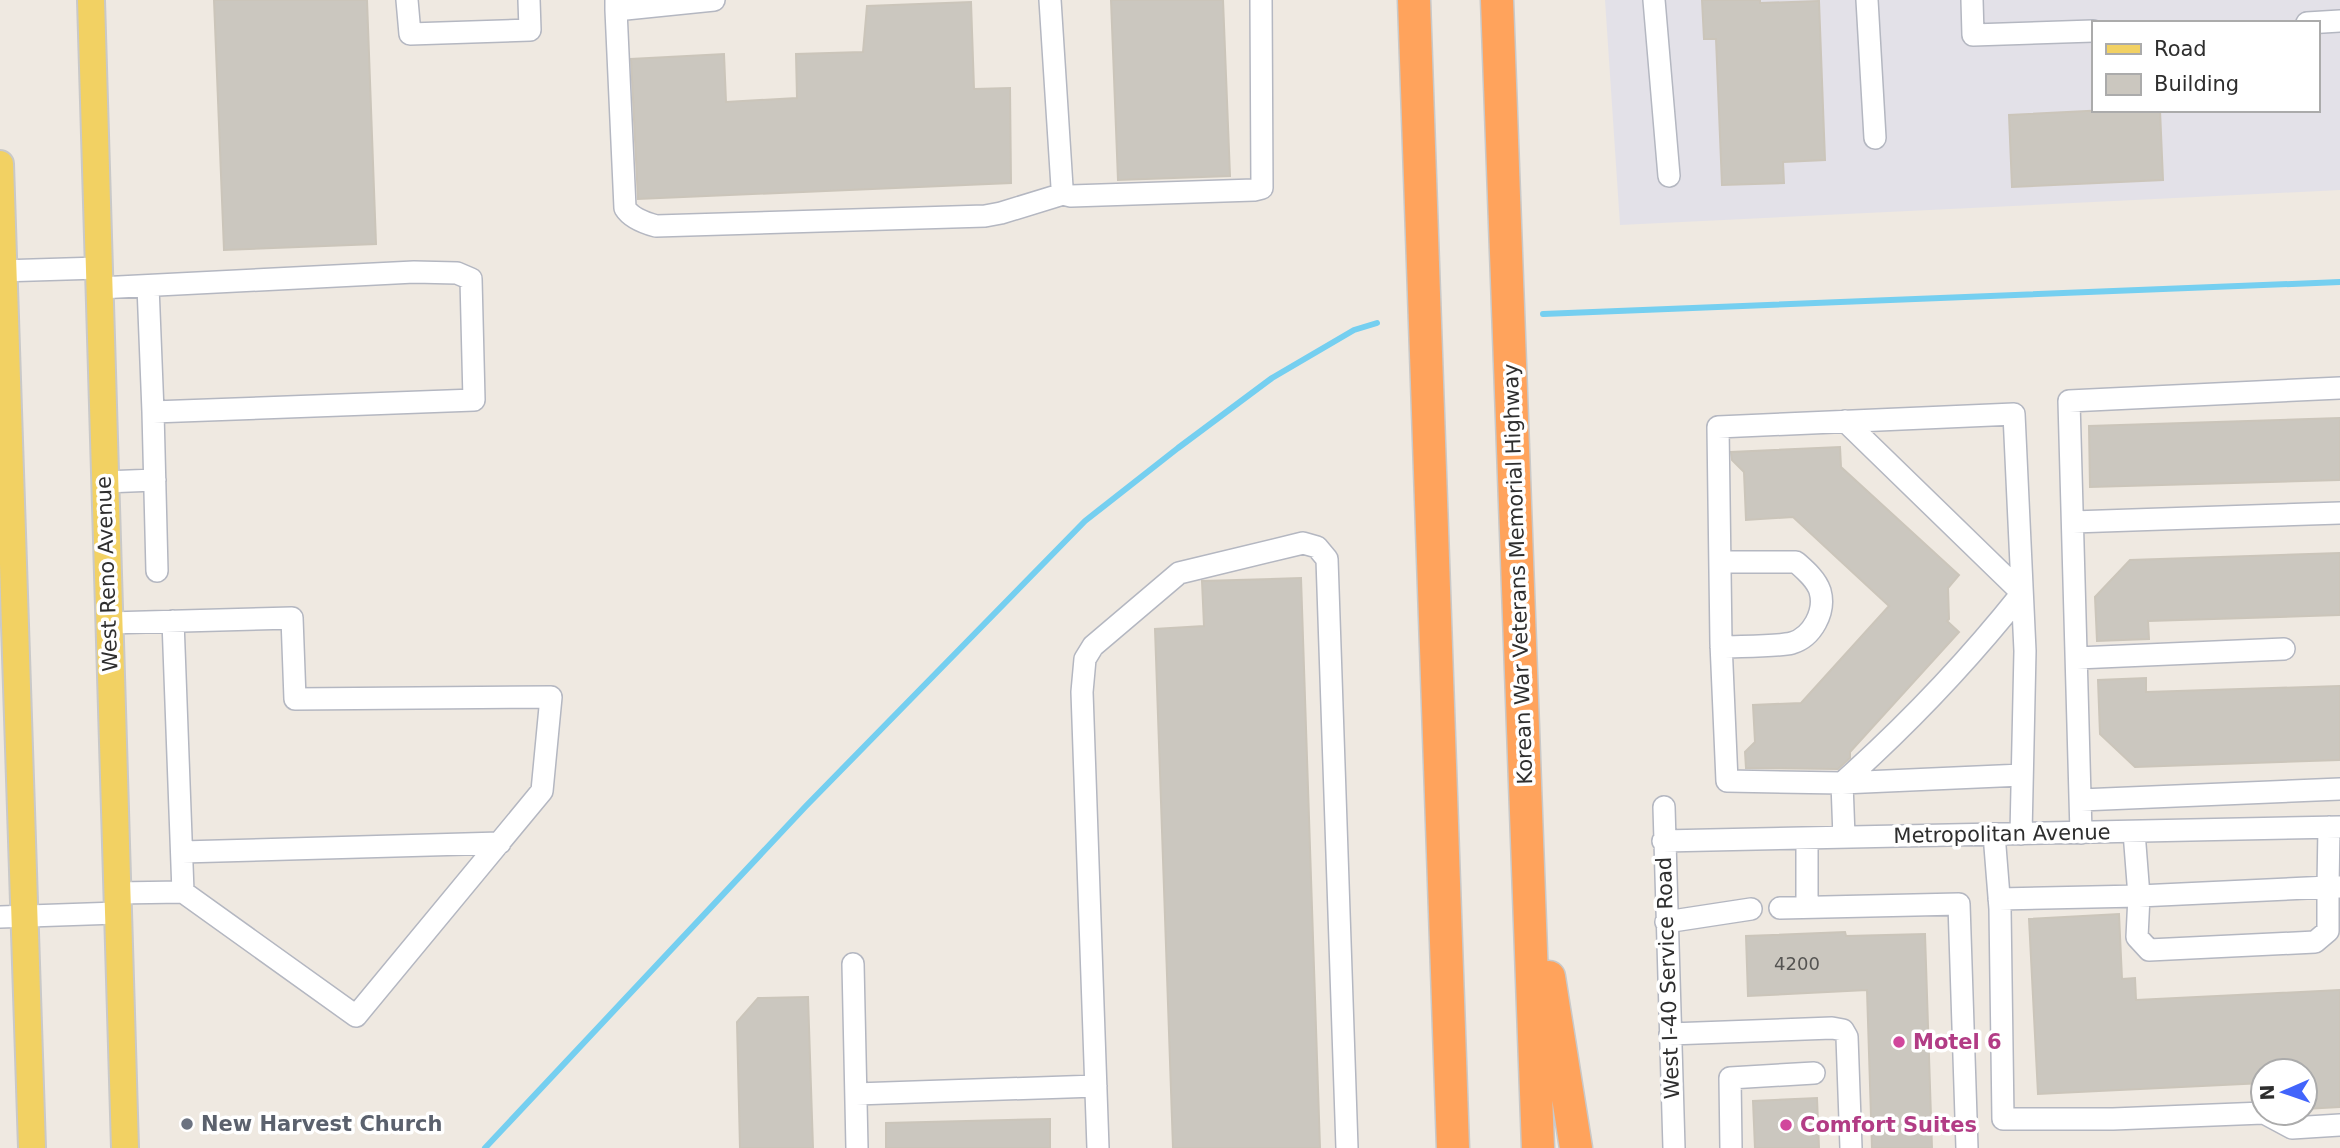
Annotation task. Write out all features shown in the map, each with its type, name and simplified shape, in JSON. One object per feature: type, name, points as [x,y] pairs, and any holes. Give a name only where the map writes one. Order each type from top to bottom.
[{"type":"highway","points":[[1414,0],[1453,1148]]},
{"type":"highway","name":"Korean War Veterans Memorial Highway","points":[[1497,0],[1538,1148]]},
{"type":"highway","points":[[1527,847],[1577,1148]]},
{"type":"main road","name":"West Reno Avenue","points":[[91,0],[125,1148]]},
{"type":"main road","points":[[0,164],[12,917],[32,1148]]},
{"type":"street","points":[[407,0],[410,34],[530,30],[529,0]]},
{"type":"street","points":[[713,0],[616,5],[625,208],[628,213],[648,224],[656,226],[985,216],[1063,194],[1084,196],[1262,188],[1261,0]]},
{"type":"street","points":[[1050,0],[1063,194]]},
{"type":"street","points":[[1654,0],[1669,176]]},
{"type":"street","points":[[1867,0],[1875,138]]},
{"type":"street","points":[[1972,0],[1973,35],[2092,31]]},
{"type":"street","points":[[2319,23],[2340,22]]},
{"type":"street","points":[[2,271],[99,278],[148,286],[414,272],[457,273],[471,279],[474,400],[153,412]]},
{"type":"street","points":[[148,286],[157,571]]},
{"type":"street","points":[[2081,832],[2069,401],[2340,388]]},
{"type":"street","points":[[2021,834],[2025,651],[2014,414],[1718,427],[1721,647],[1727,781],[1842,783],[2022,775]]},
{"type":"street","points":[[1845,421],[2022,593]]},
{"type":"street","points":[[105,482],[155,480]]},
{"type":"street","points":[[2073,523],[2340,513]]},
{"type":"street","points":[[1098,1148],[1082,692],[1085,659],[1093,646],[1179,573],[1297,544],[1311,544],[1323,552],[1327,559],[1348,1148]]},
{"type":"street","points":[[1720,562],[1796,562],[1810,574],[1820,592],[1821,612],[1811,631],[1792,643],[1721,647]]},
{"type":"street","points":[[1842,783],[1882,748],[1990,633],[2022,593]]},
{"type":"street","points":[[12,917],[183,892],[356,1016],[542,791],[551,697],[295,699],[292,618],[109,623]]},
{"type":"street","points":[[173,621],[183,892]]},
{"type":"street","points":[[2077,658],[2284,649]]},
{"type":"street","points":[[1842,783],[1844,837]]},
{"type":"street","points":[[2081,800],[2340,789]]},
{"type":"street","name":"West I-40 Service Road","points":[[1664,807],[1674,1148]]},
{"type":"street","points":[[2134,832],[2139,896],[2137,937],[2149,950],[2315,942],[2328,931],[2334,887],[2334,827]]},
{"type":"street","name":"Metropolitan Avenue","points":[[1663,841],[2334,827]]},
{"type":"street","points":[[1994,834],[1999,899],[2003,1119],[2113,1119],[2249,1114]]},
{"type":"street","points":[[1807,838],[1807,907]]},
{"type":"street","points":[[181,852],[500,842]]},
{"type":"street","points":[[1999,899],[2334,887]]},
{"type":"street","points":[[1780,908],[1959,904],[1967,1148]]},
{"type":"street","points":[[1666,922],[1751,909]]},
{"type":"street","points":[[853,964],[857,1148]]},
{"type":"street","points":[[1670,1034],[1832,1028],[1843,1030],[1847,1037],[1852,1148]]},
{"type":"street","points":[[1731,1148],[1730,1077],[1814,1073]]},
{"type":"street","points":[[856,1094],[1096,1086]]},
{"type":"street","points":[[2319,1126],[2340,1125]]},
{"type":"street","points":[[2290,1127],[2308,1127]]},
{"type":"shaded area","points":[[1605,0],[2340,0],[2340,190],[1620,225]]},
{"type":"building","points":[[214,0],[367,0],[376,244],[224,250]]},
{"type":"building","points":[[1111,0],[1223,0],[1230,176],[1118,180]]},
{"type":"building","points":[[1702,0],[1760,0],[1760,3],[1819,1],[1825,160],[1783,162],[1784,183],[1722,185],[1716,39],[1704,39]]},
{"type":"building","points":[[971,2],[974,89],[1010,88],[1011,183],[638,199],[631,59],[724,54],[726,102],[797,98],[796,54],[863,52],[867,6]]},
{"type":"building","points":[[2092,111],[2160,112],[2163,180],[2012,187],[2009,115]]},
{"type":"building","points":[[2340,418],[2340,480],[2090,487],[2089,426]]},
{"type":"building","points":[[1840,447],[1841,467],[1959,575],[1948,588],[1947,621],[1959,632],[1850,752],[1850,758],[1838,769],[1746,768],[1745,752],[1755,742],[1753,705],[1801,703],[1889,606],[1793,517],[1746,520],[1744,472],[1732,460],[1731,452]]},
{"type":"building","points":[[2340,553],[2340,615],[2148,621],[2149,639],[2097,641],[2095,597],[2130,560]]},
{"type":"building","points":[[1301,578],[1320,1148],[1173,1148],[1155,629],[1204,626],[1202,581]]},
{"type":"building","points":[[2146,678],[2146,692],[2340,686],[2340,760],[2135,767],[2100,734],[2098,680]]},
{"type":"building","points":[[2119,914],[2122,979],[2135,978],[2136,1000],[2340,990],[2340,1107],[2319,1108],[2319,1057],[2249,1057],[2249,1084],[2038,1094],[2029,919]]},
{"type":"building","name":"Motel 6","points":[[1845,932],[1846,936],[1925,934],[1932,1148],[1872,1148],[1867,990],[1748,996],[1746,936]]},
{"type":"building","points":[[808,997],[813,1148],[740,1148],[737,1022],[758,998]]},
{"type":"building","name":"Comfort Suites","points":[[1817,1098],[1819,1148],[1755,1148],[1753,1101]]},
{"type":"building","points":[[1050,1119],[1050,1148],[886,1148],[886,1123]]},
{"type":"waterway","points":[[1543,314],[2340,282]]},
{"type":"waterway","points":[[485,1148],[806,806],[1085,521],[1272,378],[1354,330],[1377,323]]},
{"type":"place","name":"Motel 6","points":[[1899,1042]]},
{"type":"place","name":"New Harvest Church","points":[[187,1124]]},
{"type":"place","name":"Comfort Suites","points":[[1786,1125]]}]
